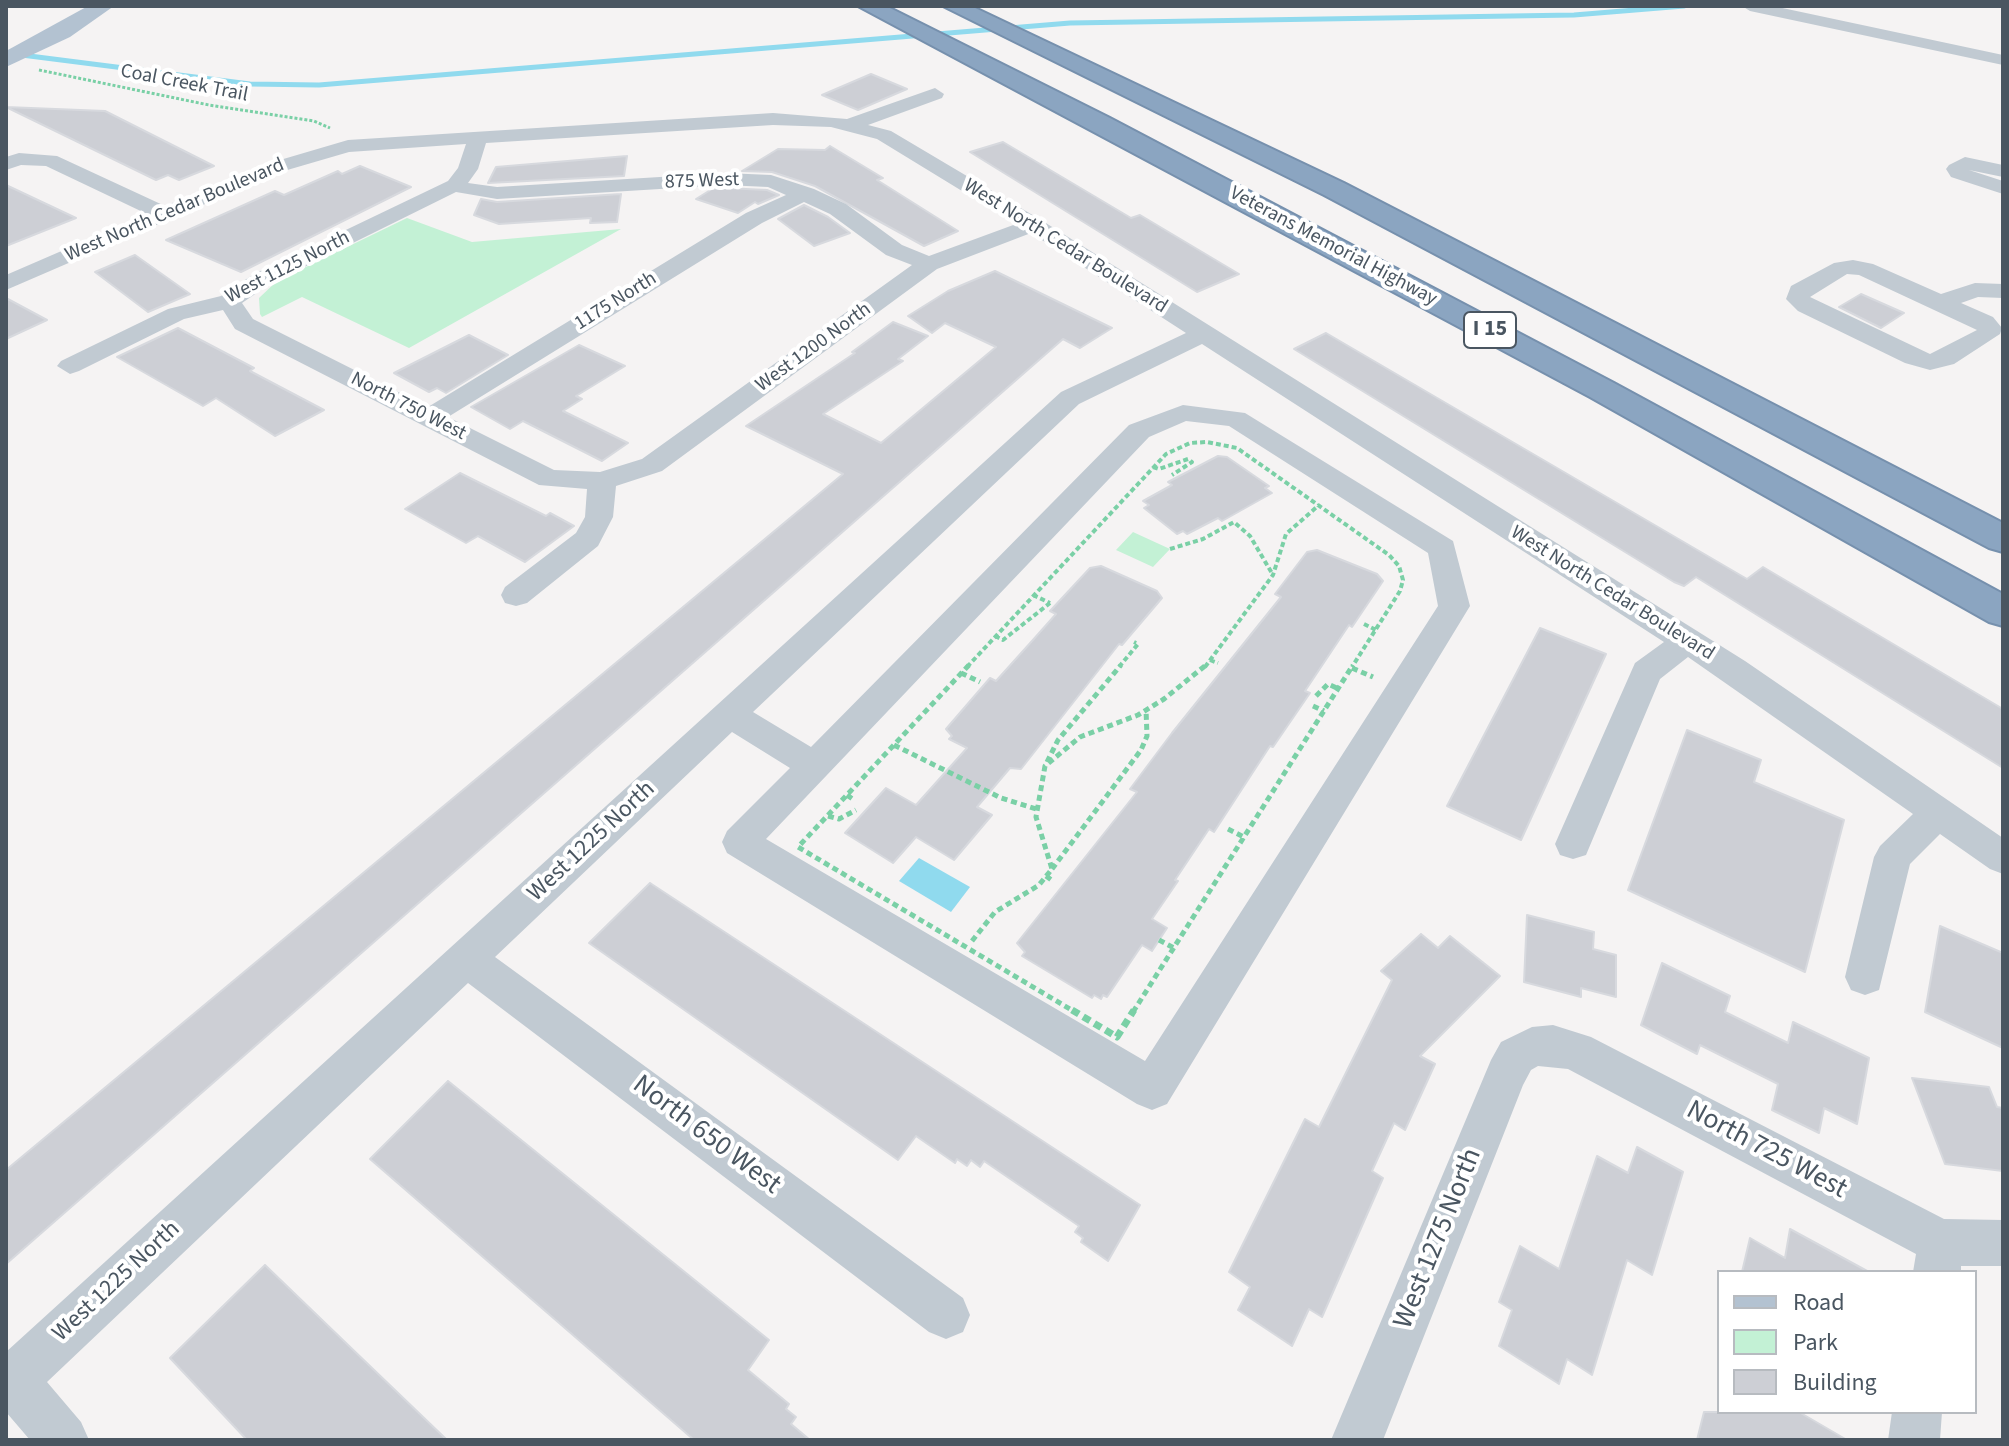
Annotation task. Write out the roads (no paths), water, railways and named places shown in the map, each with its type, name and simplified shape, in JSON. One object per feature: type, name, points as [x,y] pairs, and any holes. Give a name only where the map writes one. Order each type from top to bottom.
[{"type":"highway","name":"Veterans Memorial Highway","points":[[875,9],[1588,383],[2003,612]]},
{"type":"highway","name":"I 15","points":[[960,9],[1334,189],[2003,539]]},
{"type":"main road","points":[[6,60],[62,32],[103,6]]},
{"type":"street","points":[[1756,7],[2003,60]]},
{"type":"street","points":[[847,126],[935,94]]},
{"type":"street","name":"West North Cedar Boulevard","points":[[6,283],[270,169],[348,146],[773,119],[847,126],[884,135],[1033,225],[1687,641],[2003,858]]},
{"type":"street","points":[[455,185],[468,169],[478,136]]},
{"type":"street","points":[[13,161],[50,160],[164,214]]},
{"type":"street","points":[[2003,171],[1976,163],[1965,163],[1956,169],[1958,173],[2003,188]]},
{"type":"street","name":"875 West","points":[[455,185],[472,191],[497,193],[725,179],[771,181],[807,193],[838,209],[894,250],[929,264]]},
{"type":"street","name":"West 1125 North","points":[[70,366],[176,314],[229,301],[262,279],[455,185]]},
{"type":"street","name":"1175 North","points":[[430,417],[754,218],[807,193]]},
{"type":"street","name":"West 1200 North","points":[[602,481],[652,465],[929,264],[1033,225]]},
{"type":"street","points":[[1940,303],[1990,328],[1988,334],[1945,359],[1930,362],[1887,345],[1806,306],[1798,299],[1799,291],[1842,268],[1853,267],[1865,269],[1940,303],[1975,290],[2003,291]]},
{"type":"street","name":"North 750 West","points":[[229,301],[244,324],[549,479],[602,481]]},
{"type":"street","name":"West 1225 North","points":[[9,1383],[1070,398],[1203,334]]},
{"type":"street","points":[[1183,413],[1236,419],[1442,548],[1454,606],[1152,1089],[740,842],[813,765],[1139,431],[1183,413]]},
{"type":"street","points":[[516,595],[588,539],[599,517],[602,481]]},
{"type":"street","points":[[1573,844],[1647,672],[1687,641]]},
{"type":"street","points":[[729,714],[813,765]]},
{"type":"street","points":[[1865,977],[1893,857],[1938,813]]},
{"type":"street","name":"North 650 West","points":[[466,958],[946,1315]]},
{"type":"street","name":"North 725 West","points":[[1532,1047],[1553,1045],[1576,1051],[1939,1257],[2003,1243]]},
{"type":"street","name":"West 1275 North","points":[[1357,1440],[1506,1074],[1516,1056],[1532,1047]]},
{"type":"street","points":[[9,1383],[63,1440]]},
{"type":"street","points":[[1914,1440],[1917,1414]]},
{"type":"water","points":[[919,858],[970,887],[951,912],[899,881]]},
{"type":"waterway","points":[[6,53],[250,84],[319,85],[1070,23],[1574,15],[1684,6]]}]
